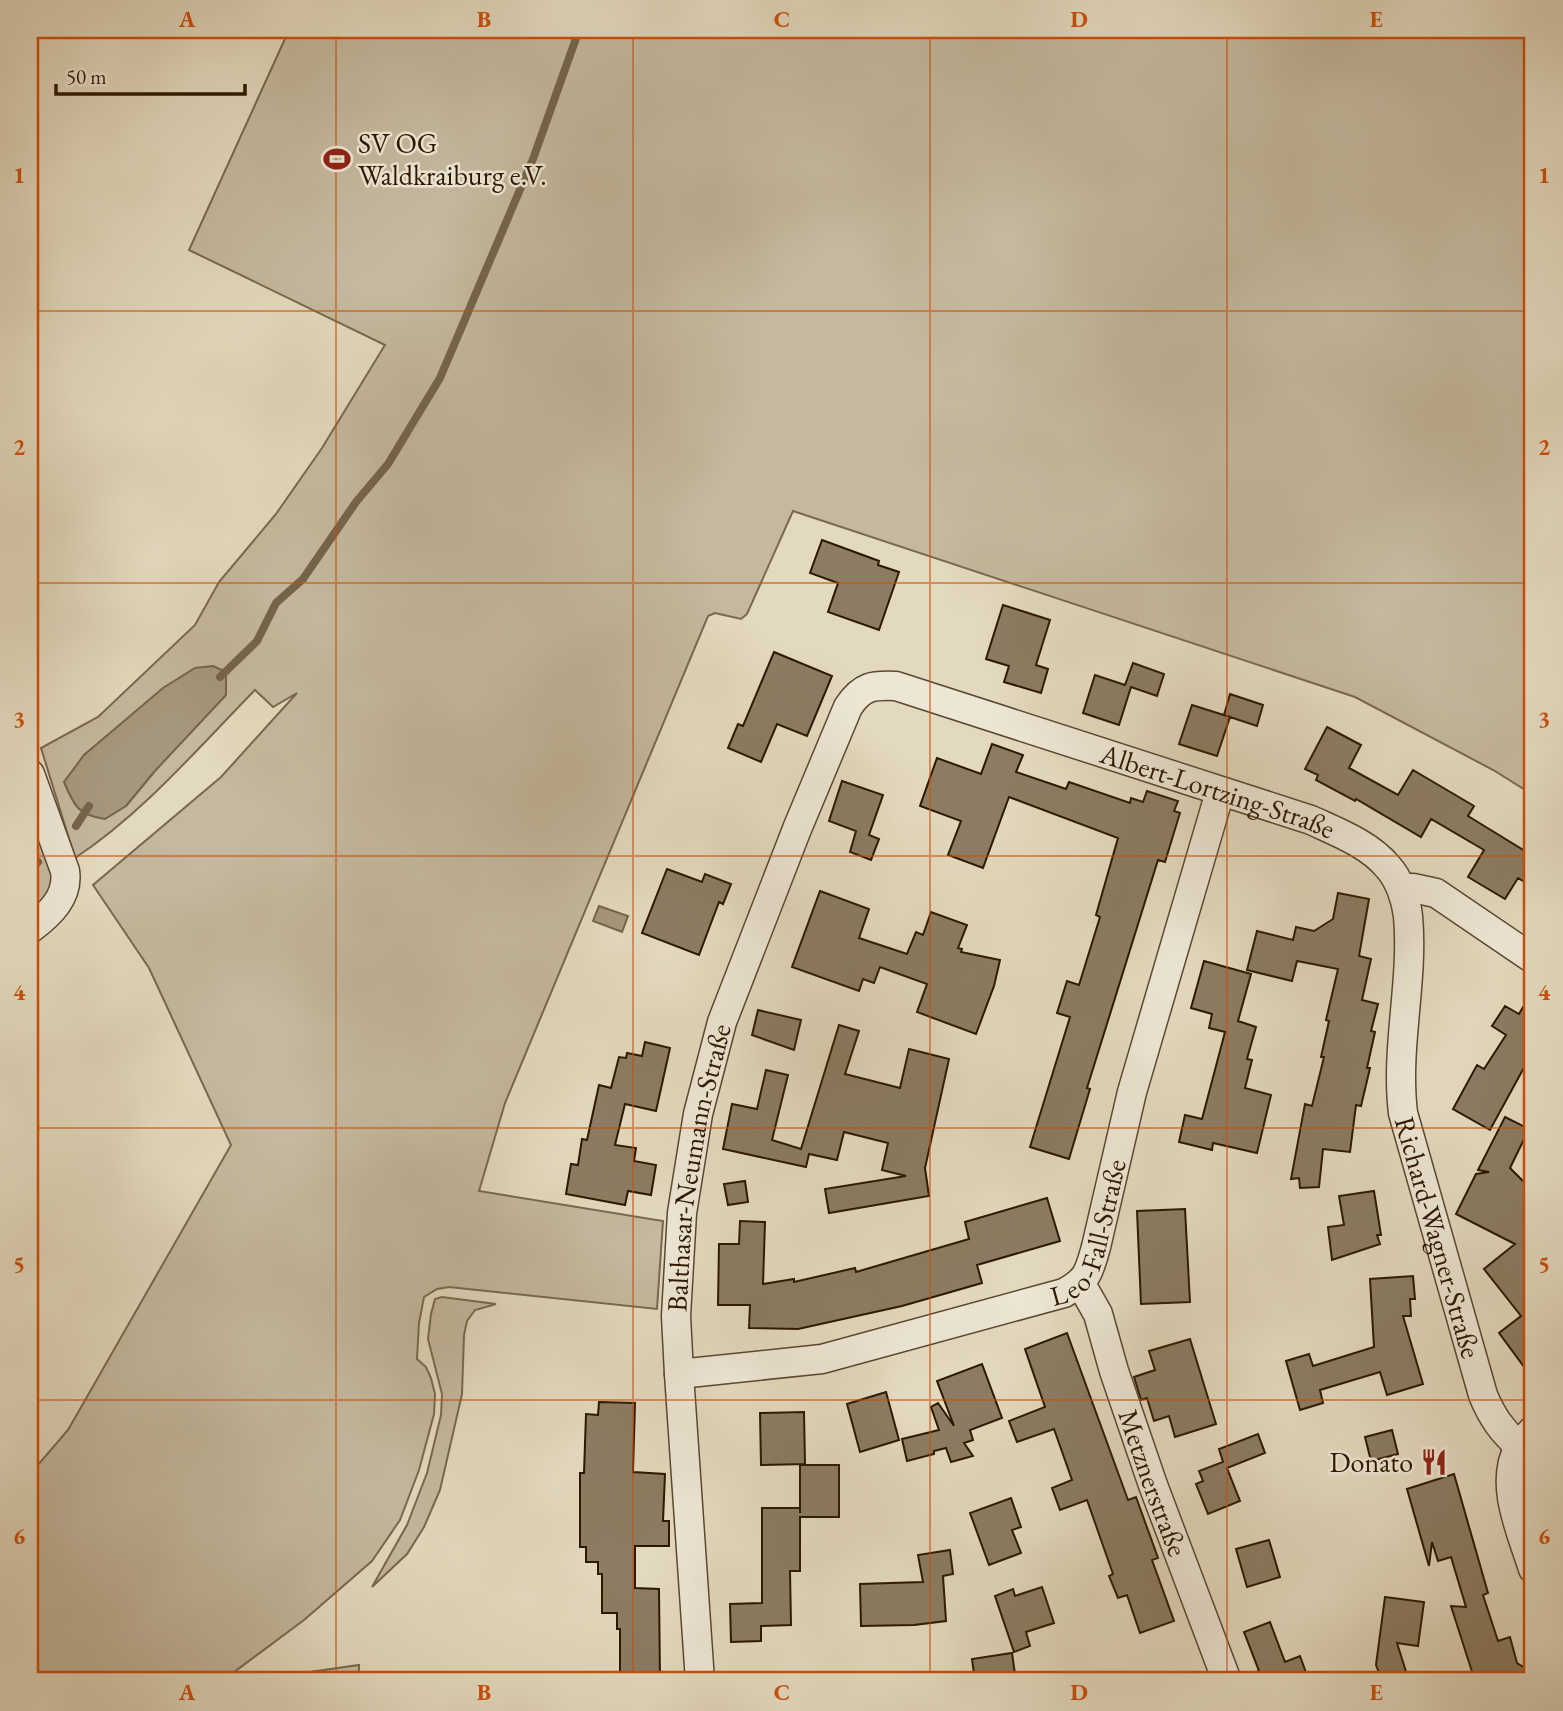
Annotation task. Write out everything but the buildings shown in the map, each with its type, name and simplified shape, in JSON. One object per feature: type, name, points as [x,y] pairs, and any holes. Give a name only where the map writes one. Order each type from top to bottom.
[{"type":"street","name":"Albert-Lortzing-Straße","points":[[867,688],[896,686],[1311,820],[1368,849],[1389,867],[1402,889]]},
{"type":"street","name":"Balthasar-Neumann-Straße","points":[[700,1681],[679,1374],[677,1305],[682,1213],[708,1068],[736,981],[848,706],[857,693],[867,688]]},
{"type":"street","points":[[30,774],[65,871],[66,881],[60,901],[30,929]]},
{"type":"street","name":"Leo-Fall-Straße","points":[[679,1374],[822,1359],[1064,1293],[1081,1284],[1090,1268],[1096,1247],[1132,1092],[1220,792]]},
{"type":"street","points":[[1402,889],[1413,888],[1436,893],[1533,959]]},
{"type":"street","name":"Richard-Wagner-Straße","points":[[1402,889],[1408,913],[1401,1070],[1404,1113],[1483,1395],[1493,1418],[1503,1432],[1526,1438],[1511,1469],[1512,1499],[1533,1569]]},
{"type":"street","name":"Metznerstraße","points":[[1081,1284],[1098,1314],[1114,1371],[1153,1485],[1227,1681]]},
{"type":"shaded area","points":[[289,30],[1533,30],[1533,795],[1495,771],[1355,697],[793,511],[747,614],[741,619],[715,613],[708,616],[505,1103],[479,1191],[663,1221],[657,1309],[449,1287],[437,1289],[424,1297],[417,1359],[426,1367],[431,1378],[435,1394],[434,1414],[419,1470],[400,1520],[372,1561],[304,1620],[222,1681],[30,1681],[30,1474],[68,1430],[231,1145],[149,968],[93,885],[221,777],[297,693],[273,707],[255,690],[147,800],[75,858],[41,748],[98,717],[195,625],[219,582],[276,514],[322,448],[385,345],[189,250]],"holes":[[[115,731],[154,772],[126,806],[84,755]]]},
{"type":"shaded area","points":[[213,666],[226,672],[226,695],[126,806],[105,819],[89,815],[78,808],[64,782],[84,755],[163,688],[195,668]]},
{"type":"shaded area","points":[[30,797],[53,867],[51,889],[30,918]]},
{"type":"shaded area","points":[[599,906],[628,916],[622,932],[593,921]]},
{"type":"shaded area","points":[[442,1297],[496,1304],[475,1310],[467,1321],[462,1394],[440,1490],[424,1527],[407,1554],[372,1587],[407,1525],[427,1473],[441,1415],[442,1394],[428,1339],[435,1299]]},
{"type":"shaded area","points":[[1531,1459],[1533,1466],[1533,1533],[1524,1487]]},
{"type":"shaded area","points":[[359,1665],[359,1681],[274,1681],[282,1676]]},
{"type":"waterway","points":[[220,677],[257,641],[276,603],[303,579],[356,502],[388,464],[440,378],[533,159],[579,30]]},
{"type":"waterway","points":[[76,826],[89,806]]},
{"type":"waterway","points":[[30,869],[38,862]]},
{"type":"place","name":"SV OG Waldkraiburg e.V.","points":[[337,159]]},
{"type":"place","name":"Donato","points":[[1434,1462]]}]
